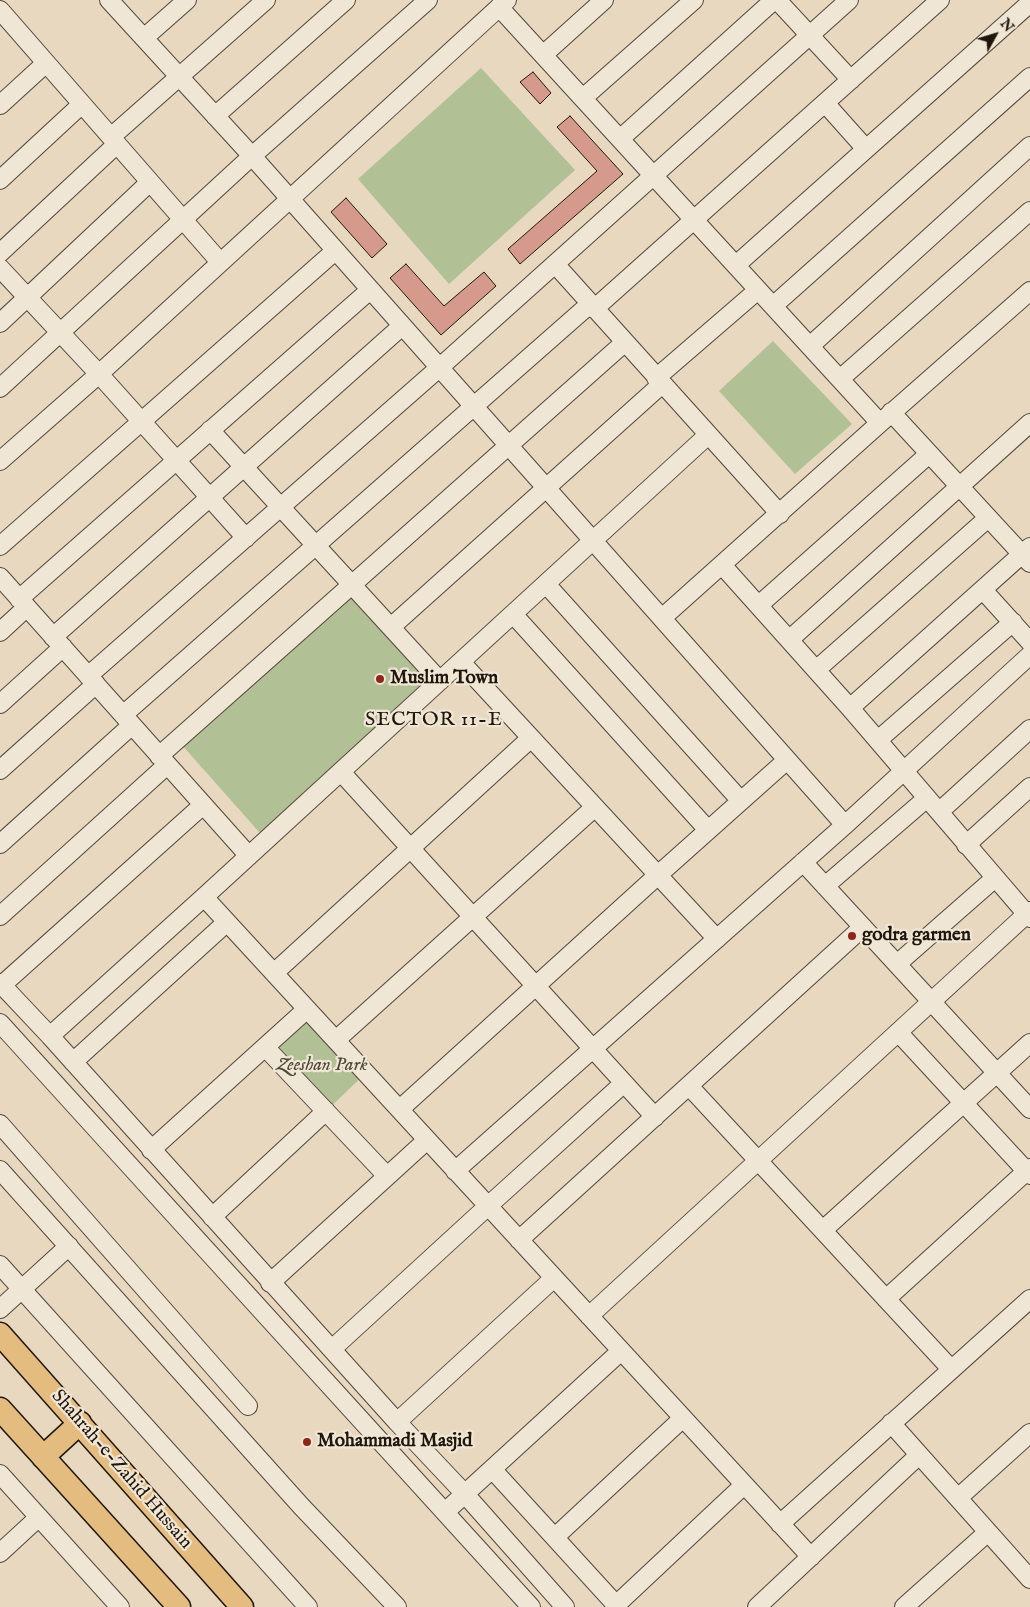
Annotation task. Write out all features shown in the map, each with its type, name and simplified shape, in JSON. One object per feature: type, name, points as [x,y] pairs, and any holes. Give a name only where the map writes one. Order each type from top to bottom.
[{"type":"main road","name":"Shahrah-e-Zahid Hussain","points":[[0,1334],[242,1607]]},
{"type":"main road","points":[[0,1409],[179,1607]]},
{"type":"main road","points":[[43,1457],[80,1423]]},
{"type":"street","points":[[109,0],[252,156],[845,825]]},
{"type":"street","points":[[144,38],[187,0]]},
{"type":"street","points":[[0,253],[179,77],[266,0]]},
{"type":"street","points":[[214,116],[346,0]]},
{"type":"street","points":[[0,388],[252,156],[428,0]]},
{"type":"street","points":[[543,55],[604,0]]},
{"type":"street","points":[[583,98],[694,0]]},
{"type":"street","points":[[620,139],[775,0],[851,80]]},
{"type":"street","points":[[0,770],[92,680],[246,538],[440,368],[849,0]]},
{"type":"street","points":[[0,844],[127,720],[316,546],[474,407],[695,220],[940,0]]},
{"type":"street","points":[[736,265],[1030,3]]},
{"type":"street","points":[[0,461],[99,374],[503,4],[543,55],[840,379],[930,454],[988,518],[1027,555],[983,590],[850,708]]},
{"type":"street","points":[[3,21],[46,63],[220,262]]},
{"type":"street","points":[[0,105],[46,63]]},
{"type":"street","points":[[773,306],[1030,76]]},
{"type":"street","points":[[825,103],[866,149]]},
{"type":"street","points":[[0,180],[82,104]]},
{"type":"street","points":[[810,346],[1030,146]]},
{"type":"street","points":[[0,323],[150,182]]},
{"type":"street","points":[[840,379],[1030,211]]},
{"type":"street","points":[[0,546],[335,251]]},
{"type":"street","points":[[555,264],[624,343],[780,514]]},
{"type":"street","points":[[0,268],[142,421],[246,538]]},
{"type":"street","points":[[0,632],[23,603],[176,460],[370,290]]},
{"type":"street","points":[[391,627],[547,489],[659,381],[758,290]]},
{"type":"street","points":[[662,618],[886,418],[1026,302]]},
{"type":"street","points":[[0,704],[58,642],[210,497],[402,326]]},
{"type":"street","points":[[0,916],[163,760],[352,584],[624,343]]},
{"type":"street","points":[[789,640],[1030,423]]},
{"type":"street","points":[[210,430],[440,681]]},
{"type":"street","points":[[50,1036],[708,435]]},
{"type":"street","points":[[759,605],[930,454]]},
{"type":"street","points":[[816,670],[988,518]]},
{"type":"street","points":[[590,1316],[1029,914],[995,878],[878,740],[722,565]]},
{"type":"street","points":[[0,577],[249,856]]},
{"type":"street","points":[[546,584],[741,801]]},
{"type":"street","points":[[983,590],[1030,642]]},
{"type":"street","points":[[514,614],[708,830]]},
{"type":"street","points":[[878,740],[1013,622]]},
{"type":"street","points":[[456,1170],[845,825],[1030,655]]},
{"type":"street","points":[[461,662],[717,939]]},
{"type":"street","points":[[939,812],[1030,729]]},
{"type":"street","points":[[274,973],[531,738]]},
{"type":"street","points":[[400,1110],[534,986],[787,760]]},
{"type":"street","points":[[341,772],[655,1117]]},
{"type":"street","points":[[966,845],[1030,787]]},
{"type":"street","points":[[825,886],[927,798]]},
{"type":"street","points":[[203,805],[1,984],[566,1607]]},
{"type":"street","points":[[336,1040],[595,807]]},
{"type":"street","points":[[803,862],[1030,1109]]},
{"type":"street","points":[[897,964],[995,878]]},
{"type":"street","points":[[204,897],[810,1557]]},
{"type":"street","points":[[73,1062],[227,922]]},
{"type":"street","points":[[520,1240],[863,927]]},
{"type":"street","points":[[151,1150],[307,1008]]},
{"type":"street","points":[[0,1023],[531,1607]]},
{"type":"street","points":[[886,1299],[1029,1171],[898,1032]]},
{"type":"street","points":[[823,1230],[1030,1043]]},
{"type":"street","points":[[265,1047],[387,1176]]},
{"type":"street","points":[[332,1349],[624,1083]]},
{"type":"street","points":[[689,1086],[951,1369]]},
{"type":"street","points":[[212,1217],[326,1111]]},
{"type":"street","points":[[0,1124],[248,1406]]},
{"type":"street","points":[[270,1282],[427,1140]]},
{"type":"street","points":[[0,1170],[301,1506],[397,1607]]},
{"type":"street","points":[[0,1309],[69,1246]]},
{"type":"street","points":[[0,1264],[308,1607]]},
{"type":"street","points":[[397,1422],[554,1278]]},
{"type":"street","points":[[780,1524],[1030,1300]]},
{"type":"street","points":[[445,1512],[621,1351]]},
{"type":"street","points":[[555,1537],[683,1418]]},
{"type":"street","points":[[891,1423],[988,1532],[1026,1568]]},
{"type":"street","points":[[958,1498],[1030,1433]]},
{"type":"street","points":[[767,1604],[810,1557],[919,1455]]},
{"type":"street","points":[[492,1469],[617,1606],[744,1485]]},
{"type":"street","points":[[0,1474],[120,1607]]},
{"type":"street","points":[[0,1553],[39,1517]]},
{"type":"street","points":[[904,1607],[988,1532]]},
{"type":"green space","points":[[481,68],[575,170],[449,284],[358,179]]},
{"type":"green space","points":[[773,341],[852,424],[795,474],[719,391]]},
{"type":"green space","points":[[351,595],[429,681],[260,833],[181,744]]},
{"type":"green space","name":"Zeeshan Park","points":[[307,1009],[366,1073],[326,1111],[265,1047]]},
{"type":"building","points":[[533,72],[551,93],[540,104],[520,82]]},
{"type":"building","points":[[570,116],[623,174],[520,264],[508,249],[597,171],[557,127]]},
{"type":"building","points":[[346,198],[387,244],[372,258],[331,212]]},
{"type":"building","points":[[406,264],[444,306],[484,272],[496,286],[441,335],[390,278]]},
{"type":"place","name":"Muslim Town","points":[[380,679]]},
{"type":"place","name":"godra garmen","points":[[852,936]]},
{"type":"place","name":"Mohammadi Masjid","points":[[307,1442]]},
{"type":"district","name":"SECTOR 11-E","points":[[434,721]]}]
